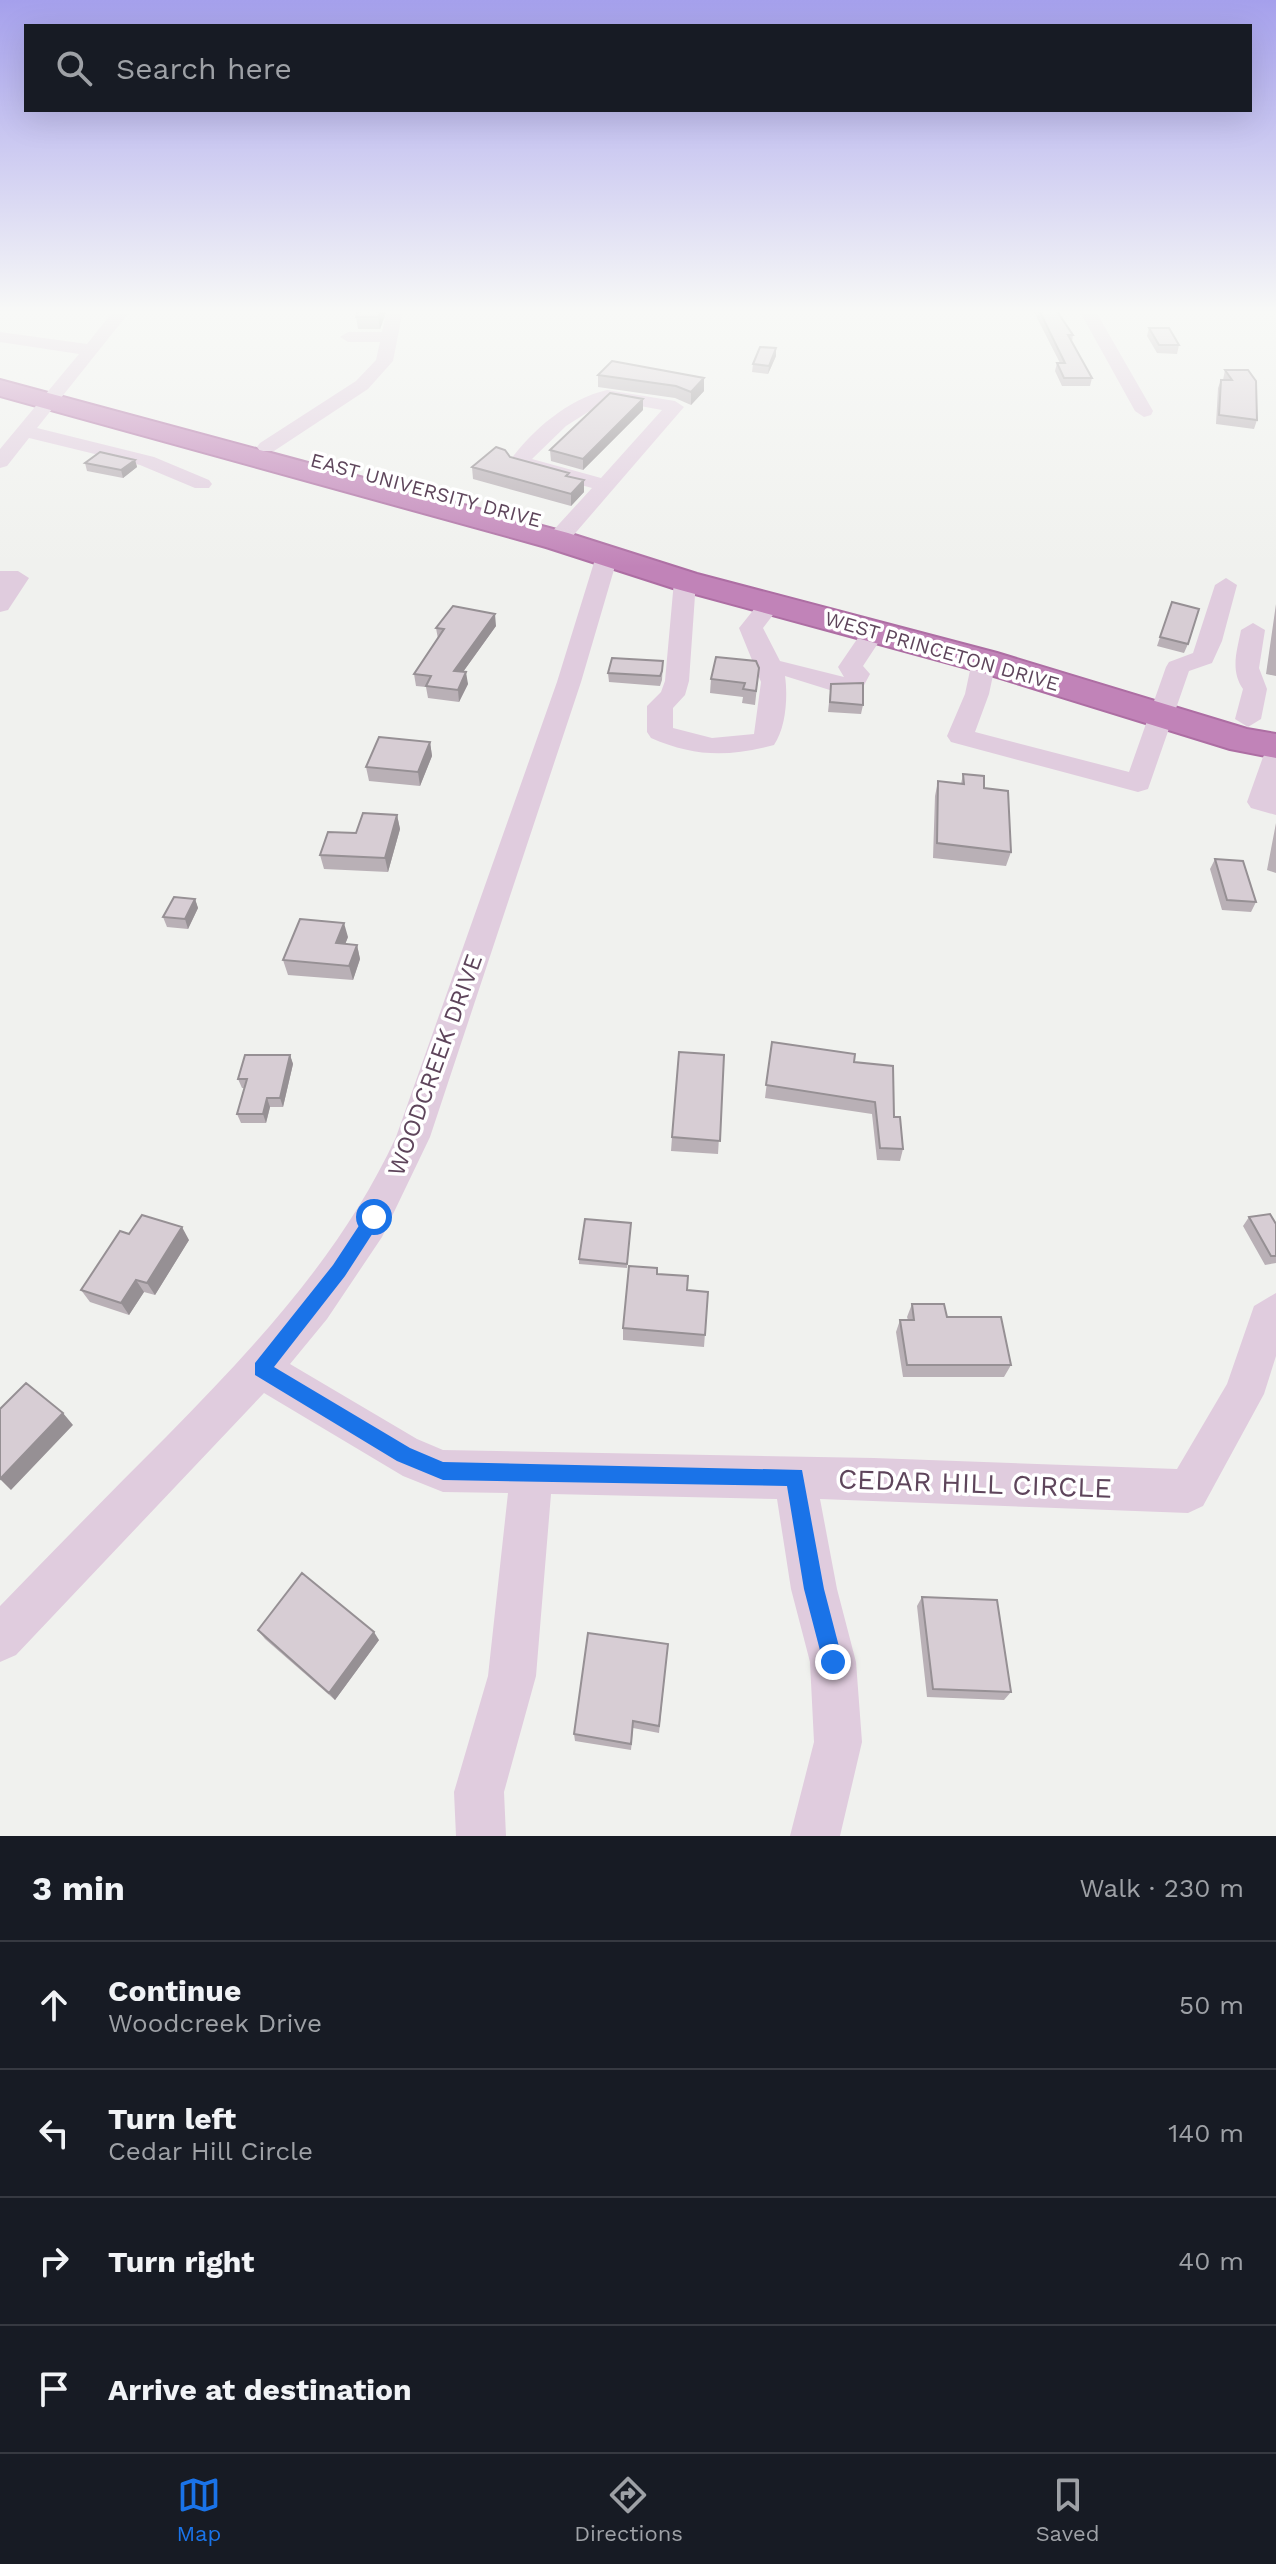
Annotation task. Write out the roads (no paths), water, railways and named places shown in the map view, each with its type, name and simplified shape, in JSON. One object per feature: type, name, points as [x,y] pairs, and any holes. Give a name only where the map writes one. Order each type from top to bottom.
[{"type":"highway","name":"EAST UNIVERSITY DRIVE","points":[[14,396],[41,410],[188,439],[562,534]]},
{"type":"highway","name":"EAST UNIVERSITY DRIVE","points":[[27,396],[41,410],[267,447],[614,550]]},
{"type":"highway","name":"WEST PRINCETON DRIVE","points":[[614,550],[685,581],[984,661],[1163,706],[1262,722]]},
{"type":"highway","name":"WEST PRINCETON DRIVE","points":[[614,550],[1163,706],[1243,740],[1276,746]]},
{"type":"street","points":[[0,462],[53,396]]},
{"type":"street","points":[[267,447],[346,396]]},
{"type":"street","points":[[604,396],[561,420],[533,443],[519,462],[607,486]]},
{"type":"street","points":[[562,534],[675,407],[609,396]]},
{"type":"street","points":[[1135,396],[1144,411]]},
{"type":"street","points":[[0,423],[41,410],[202,484]]},
{"type":"street","points":[[151,463],[188,439]]},
{"type":"street","name":"WOODCREEK DRIVE","points":[[0,1639],[261,1369],[351,1254],[405,1156],[614,550]]},
{"type":"street","points":[[0,578],[18,578],[0,605]]},
{"type":"street","points":[[685,581],[677,681],[673,695],[660,706],[660,732],[682,743],[727,750],[765,739],[775,706],[780,668]]},
{"type":"street","points":[[984,661],[977,694],[960,736],[1138,783],[1178,667],[1203,658],[1212,641],[1215,617],[1226,585]]},
{"type":"street","points":[[771,603],[751,628],[780,668],[846,685],[858,679],[850,667],[874,631]]},
{"type":"street","points":[[1253,630],[1245,667],[1248,681],[1255,689],[1262,722]]},
{"type":"street","points":[[1276,757],[1261,802],[1276,806]]},
{"type":"street","name":"CEDAR HILL CIRCLE","points":[[261,1369],[421,1464],[469,1474],[795,1477],[1188,1491],[1244,1394],[1268,1319],[1276,1311]]},
{"type":"street","points":[[481,1836],[479,1792],[512,1676],[531,1475]]},
{"type":"street","points":[[795,1477],[814,1589],[833,1662],[838,1742],[815,1836]]}]
